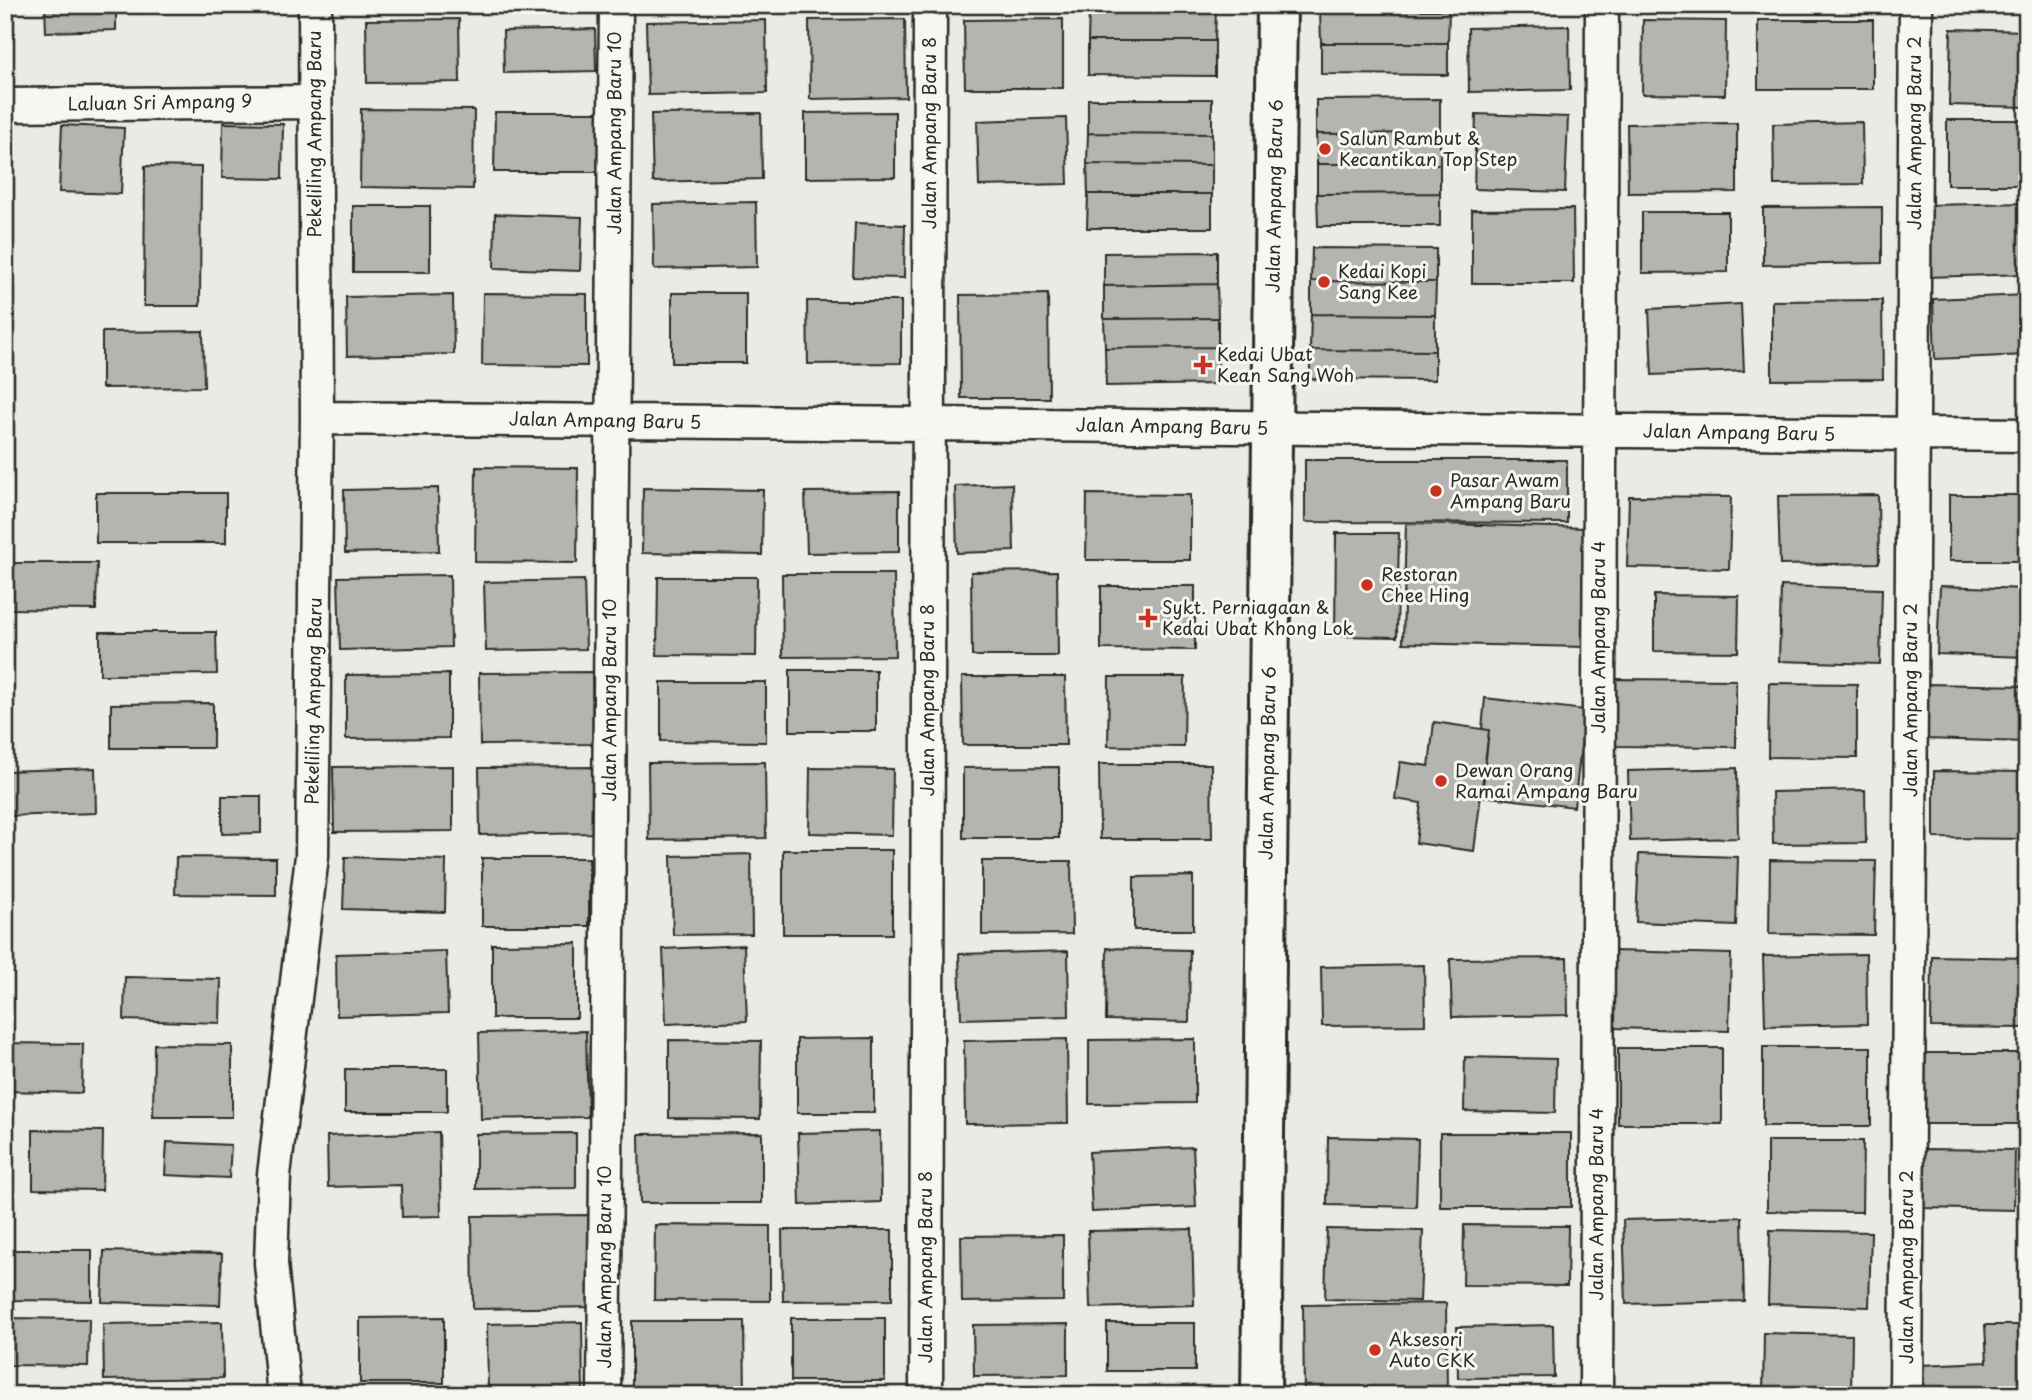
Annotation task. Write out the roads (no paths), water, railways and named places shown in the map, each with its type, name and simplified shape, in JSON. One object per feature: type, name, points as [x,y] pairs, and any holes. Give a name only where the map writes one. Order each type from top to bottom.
[{"type":"main road","name":"Jalan Ampang Baru 6","points":[[1261,1395],[1277,5]]},
{"type":"street","name":"Pekeliling Ampang Baru","points":[[284,1395],[271,1263],[274,1175],[312,856],[317,418],[315,5]]},
{"type":"street","name":"Jalan Ampang Baru 10","points":[[604,1395],[616,5]]},
{"type":"street","name":"Jalan Ampang Baru 8","points":[[926,1395],[930,5]]},
{"type":"street","name":"Jalan Ampang Baru 4","points":[[1596,1395],[1602,5]]},
{"type":"street","name":"Jalan Ampang Baru 2","points":[[1906,1395],[1916,5]]},
{"type":"street","name":"Laluan Sri Ampang 9","points":[[5,106],[314,102]]},
{"type":"street","name":"Jalan Ampang Baru 5","points":[[317,418],[2027,435]]},
{"type":"place","name":"Salun Rambut & Kecantikan Top Step","points":[[1325,149]]},
{"type":"place","name":"Kedai Kopi Sang Kee","points":[[1324,282]]},
{"type":"place","name":"Kedai Ubat Kean Sang Woh","points":[[1203,365]]},
{"type":"place","name":"Pasar Awam Ampang Baru","points":[[1436,491]]},
{"type":"place","name":"Restoran Chee Hing","points":[[1367,585]]},
{"type":"place","name":"Sykt. Perniagaan & Kedai Ubat Khong Lok","points":[[1148,618]]},
{"type":"place","name":"Dewan Orang Ramai Ampang Baru","points":[[1441,781]]},
{"type":"place","name":"Aksesori Auto CKK","points":[[1375,1350]]}]
